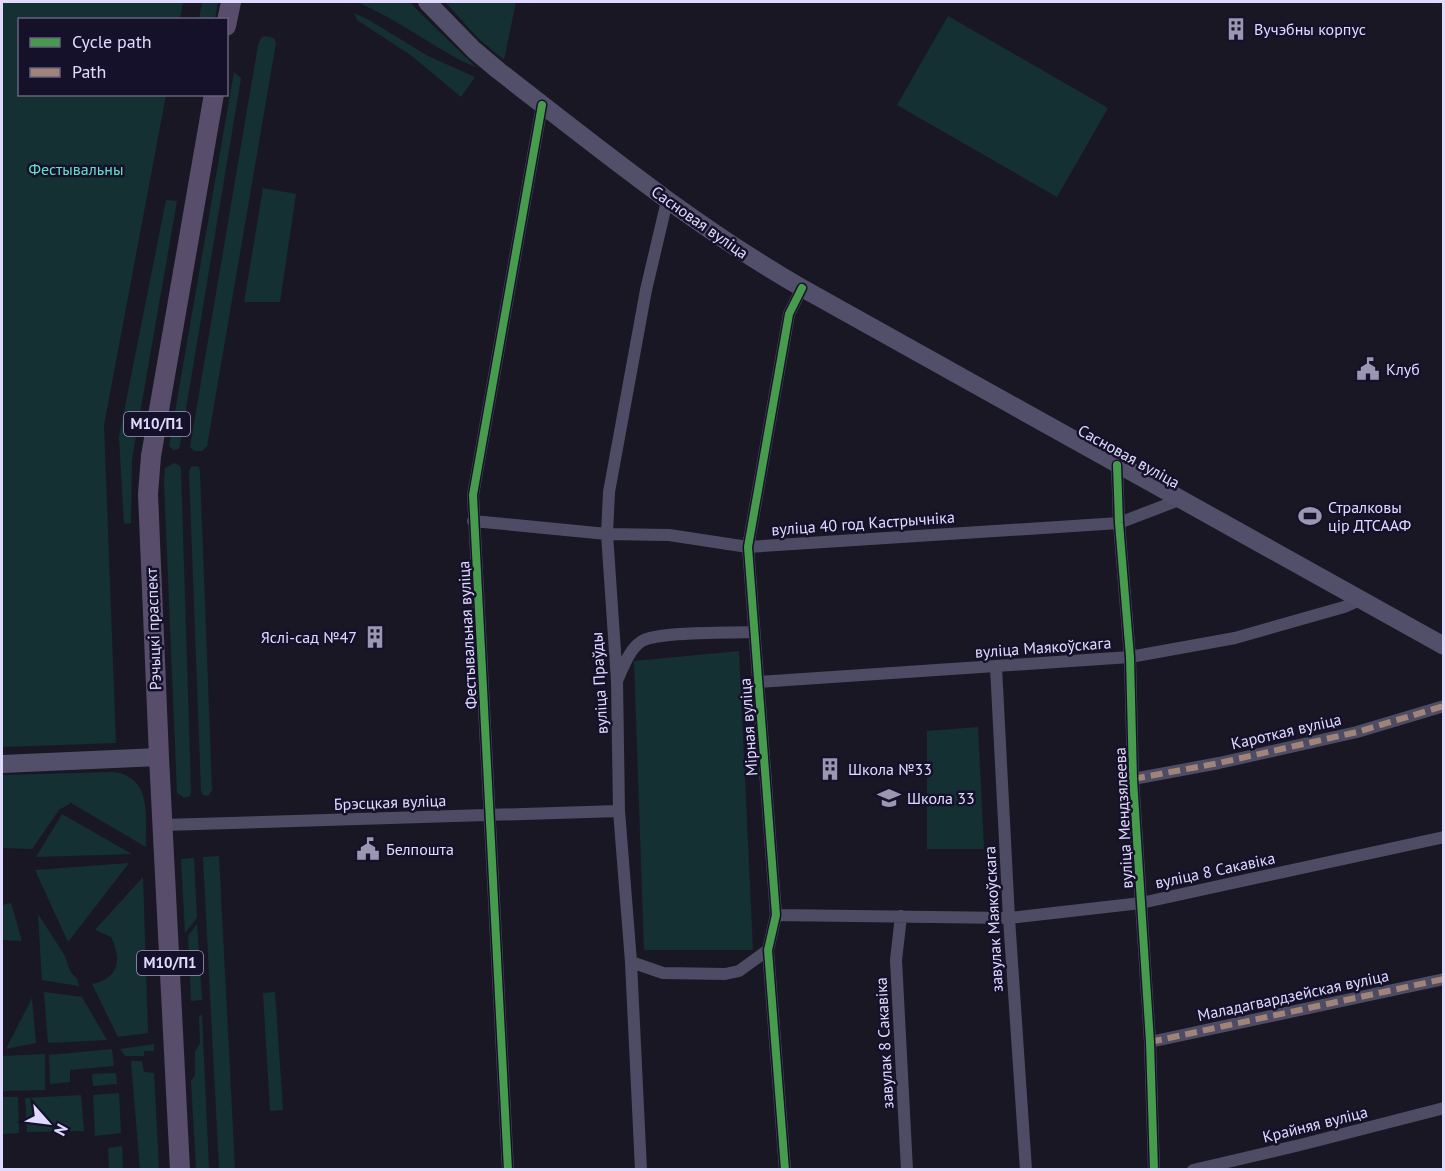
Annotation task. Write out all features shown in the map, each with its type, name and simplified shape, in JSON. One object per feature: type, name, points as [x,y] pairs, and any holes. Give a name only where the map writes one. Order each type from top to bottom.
[{"type":"main road","points":[[228,18],[231,2]]},
{"type":"main road","name":"Сасновая вуліца","points":[[427,2],[474,50],[542,105],[667,201],[721,238],[802,288],[1443,646]]},
{"type":"main road","name":"Рэчыцкі праспект","points":[[180,1170],[148,495],[152,456],[214,96]]},
{"type":"main road","points":[[2,764],[159,757]]},
{"type":"street","name":"Фестывальная вуліца","points":[[508,1170],[473,495],[542,105]]},
{"type":"street","name":"вуліца Праўды","points":[[641,1170],[631,962],[619,812],[617,681],[607,534],[609,492],[613,469],[646,290],[667,201]]},
{"type":"street","name":"Мірная вуліца","points":[[785,1170],[768,950],[776,915],[748,548],[789,315],[802,288]]},
{"type":"street","name":"вуліца Мендзялеева","points":[[1117,465],[1119,523],[1130,657],[1133,779],[1150,1042],[1154,1170]]},
{"type":"street","name":"вуліца 40 год Кастрычніка","points":[[474,521],[607,534],[669,535],[748,548],[1119,523],[1179,500]]},
{"type":"street","name":"вуліца Маякоўскага","points":[[758,682],[1130,657],[1235,638],[1335,610],[1360,600]]},
{"type":"street","points":[[617,681],[629,656],[641,641],[662,636],[754,632]]},
{"type":"street","name":"завулак Маякоўскага","points":[[996,667],[1009,918],[1026,1170]]},
{"type":"street","name":"Кароткая вуліца","points":[[1133,779],[1219,763],[1357,732],[1443,706]]},
{"type":"street","name":"Брэсцкая вуліца","points":[[162,825],[619,812]]},
{"type":"street","name":"вуліца 8 Сакавіка","points":[[776,915],[1009,918],[1141,903],[1443,837]]},
{"type":"street","name":"завулак 8 Сакавіка","points":[[901,915],[896,960],[907,1170]]},
{"type":"street","points":[[631,962],[663,973],[725,974],[739,970],[768,950]]},
{"type":"street","name":"Маладагвардзейская вуліца","points":[[1150,1042],[1443,979]]},
{"type":"street","name":"Крайняя вуліца","points":[[1193,1170],[1443,1108]]},
{"type":"green space","name":"Фестывальны","points":[[2,2],[183,2],[180,18],[18,18],[18,96],[166,96],[104,425],[116,743],[2,747]]},
{"type":"green space","points":[[202,2],[218,2],[215,18],[199,18]]},
{"type":"green space","points":[[356,2],[410,2],[477,68],[387,17]]},
{"type":"green space","points":[[445,2],[516,2],[504,60],[478,38]]},
{"type":"green space","points":[[354,13],[428,56],[475,77],[461,97],[412,56],[357,20]]},
{"type":"green space","points":[[948,16],[1108,108],[1057,197],[897,105]]},
{"type":"green space","points":[[265,36],[274,38],[276,43],[207,446],[202,451],[194,451],[190,447],[258,45],[261,38]]},
{"type":"green space","points":[[234,72],[241,78],[180,445],[179,449],[173,450],[169,446]]},
{"type":"green space","points":[[263,188],[296,194],[280,302],[244,302]]},
{"type":"green space","points":[[166,200],[177,201],[132,459],[131,523],[124,524],[119,437]]},
{"type":"green space","points":[[174,463],[180,466],[181,470],[191,791],[190,796],[184,798],[177,793],[164,482],[165,468]]},
{"type":"green space","points":[[195,466],[199,467],[200,472],[212,790],[208,796],[203,795],[201,791],[189,471]]},
{"type":"green space","points":[[739,651],[753,950],[644,950],[634,661]]},
{"type":"green space","points":[[978,727],[984,849],[927,849],[927,731]]},
{"type":"green space","points":[[114,772],[127,776],[141,790],[146,812],[146,847],[71,803],[59,810],[32,849],[2,848],[2,775]]},
{"type":"green space","points":[[62,814],[132,854],[36,857]]},
{"type":"green space","points":[[219,856],[235,1169],[219,1169],[203,857]]},
{"type":"green space","points":[[194,858],[197,918],[185,933],[181,859]]},
{"type":"green space","points":[[129,863],[68,942],[35,870]]},
{"type":"green space","points":[[143,877],[148,1033],[118,1037],[92,984],[108,978],[113,973],[116,967],[116,953],[111,937],[95,930]]},
{"type":"green space","points":[[11,903],[22,941],[2,940],[2,905]]},
{"type":"green space","points":[[38,914],[65,956],[70,971],[77,979],[79,986],[42,980]]},
{"type":"green space","points":[[197,924],[202,1000],[191,1001],[188,936]]},
{"type":"green space","points":[[44,992],[82,997],[107,1040],[48,1043]]},
{"type":"green space","points":[[275,992],[283,1110],[270,1111],[263,993]]},
{"type":"green space","points":[[32,998],[36,1043],[6,1049]]},
{"type":"green space","points":[[201,1015],[209,1169],[196,1169],[191,1081],[195,1075],[195,1052],[200,1043],[199,1016]]},
{"type":"green space","points":[[154,1044],[154,1051],[144,1051],[144,1056],[125,1056],[120,1049]]},
{"type":"green space","points":[[112,1049],[114,1066],[70,1070],[70,1082],[50,1084],[49,1055]]},
{"type":"green space","points":[[45,1054],[45,1090],[3,1091],[2,1056]]},
{"type":"green space","points":[[131,1061],[142,1061],[144,1072],[154,1073],[159,1169],[140,1169]]},
{"type":"green space","points":[[116,1073],[117,1084],[93,1086],[92,1074]]},
{"type":"green space","points":[[119,1093],[121,1133],[95,1136],[93,1095]]},
{"type":"green space","points":[[81,1095],[84,1131],[27,1132],[25,1098]]},
{"type":"green space","points":[[2,1097],[18,1097],[19,1133],[2,1134]]},
{"type":"green space","points":[[122,1146],[123,1169],[109,1169],[108,1148]]},
{"type":"marked path","points":[[1133,779],[1219,763],[1357,732],[1444,706]]},
{"type":"marked path","points":[[1150,1042],[1444,979]]},
{"type":"cycle path","points":[[508,1170],[473,495],[542,105]]},
{"type":"cycle path","points":[[785,1170],[768,950],[776,915],[748,547],[789,314],[802,288]]},
{"type":"cycle path","points":[[1117,465],[1119,523],[1130,657],[1133,779],[1150,1042],[1154,1170]]},
{"type":"place","name":"Вучэбны корпус","points":[[1236,29]]},
{"type":"place","name":"Клуб","points":[[1368,369]]},
{"type":"place","name":"Стралковы цір ДТСААФ","points":[[1310,516]]},
{"type":"place","name":"Яслі-сад №47","points":[[375,637]]},
{"type":"place","name":"Школа №33","points":[[830,769]]},
{"type":"place","name":"Школа 33","points":[[889,798]]},
{"type":"place","name":"Белпошта","points":[[368,849]]}]
